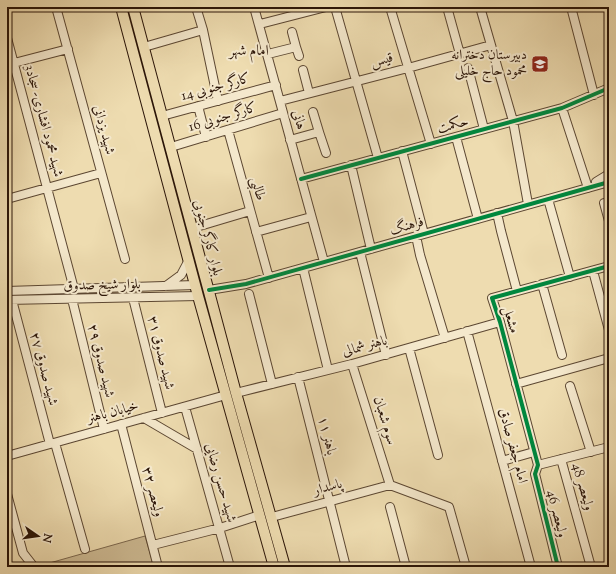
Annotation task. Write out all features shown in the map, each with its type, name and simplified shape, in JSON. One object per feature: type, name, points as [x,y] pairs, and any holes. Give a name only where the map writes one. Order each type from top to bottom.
[{"type":"main road","name":"بلوار کارگر جنوبی","points":[[121,7],[198,296],[231,394]]},
{"type":"main road","name":"بلوار کارگر جنوبی","points":[[133,7],[209,290],[231,394],[274,567]]},
{"type":"main road","points":[[195,285],[209,290]]},
{"type":"main road","points":[[198,296],[209,290]]},
{"type":"main road","name":"بلوار کارگر جنوبی","points":[[235,409],[272,517],[285,567]]},
{"type":"street","name":"شهید یزدانی","points":[[56,7],[125,259]]},
{"type":"street","points":[[196,7],[203,30],[218,100]]},
{"type":"street","name":"هانی","points":[[254,7],[260,24],[324,262]]},
{"type":"street","points":[[260,24],[308,9],[326,7]]},
{"type":"street","points":[[335,7],[378,158]]},
{"type":"street","points":[[390,7],[431,144]]},
{"type":"street","points":[[447,7],[460,54]]},
{"type":"street","points":[[480,7],[513,121],[528,204]]},
{"type":"street","points":[[571,7],[594,95]]},
{"type":"street","points":[[144,47],[203,30]]},
{"type":"street","points":[[292,32],[299,56]]},
{"type":"street","name":"شهید محمود افشاری- سجاد3","points":[[7,38],[74,289]]},
{"type":"street","name":"قیس","points":[[280,101],[491,45]]},
{"type":"street","points":[[268,54],[296,47]]},
{"type":"street","points":[[14,63],[68,49]]},
{"type":"street","points":[[468,68],[484,129]]},
{"type":"street","points":[[303,70],[309,93]]},
{"type":"street","name":"کارگر جنوبی 14","points":[[162,116],[276,85]]},
{"type":"street","name":"حکمت","points":[[301,179],[562,108],[609,88]]},
{"type":"street","points":[[198,106],[206,137]]},
{"type":"street","points":[[562,108],[588,188],[609,174]]},
{"type":"street","points":[[313,112],[326,153]]},
{"type":"street","name":"کارگر جنوبی 16","points":[[171,147],[283,113]]},
{"type":"street","name":"طالبی","points":[[228,130],[269,278]]},
{"type":"street","points":[[290,140],[319,132]]},
{"type":"street","points":[[456,137],[478,219]]},
{"type":"street","points":[[402,152],[418,212],[420,255],[445,338]]},
{"type":"street","points":[[351,165],[371,248]]},
{"type":"street","points":[[7,198],[101,173]]},
{"type":"street","name":"فرهنگ","points":[[209,290],[246,284],[269,278],[609,182]]},
{"type":"street","points":[[548,199],[570,277]]},
{"type":"street","points":[[604,203],[609,221]]},
{"type":"street","points":[[192,228],[250,211]]},
{"type":"street","points":[[497,213],[500,231],[517,291]]},
{"type":"street","points":[[256,232],[311,217]]},
{"type":"street","points":[[360,252],[386,355]]},
{"type":"street","points":[[165,286],[181,275],[189,260]]},
{"type":"street","name":"مشعل","points":[[538,465],[500,322],[492,298],[609,266]]},
{"type":"street","points":[[303,268],[328,370]]},
{"type":"street","points":[[593,271],[609,330]]},
{"type":"street","points":[[542,284],[562,355]]},
{"type":"street","name":"بلوار شیخ صدوق","points":[[7,291],[195,285]]},
{"type":"street","points":[[249,294],[272,384]]},
{"type":"street","name":"بلوار شیخ صدوق","points":[[9,300],[198,296]]},
{"type":"street","name":"شهید صدوق ۳۱","points":[[133,298],[162,413]]},
{"type":"street","name":"شهید صدوق ۲۹","points":[[72,299],[104,429]]},
{"type":"street","name":"شهید صدوق ۲۷","points":[[9,300],[85,550]]},
{"type":"street","name":"باهنر شمالی","points":[[231,394],[386,355],[500,322]]},
{"type":"street","name":"امام جعفر صادق","points":[[467,331],[531,567]]},
{"type":"street","points":[[409,348],[438,455]]},
{"type":"street","points":[[516,384],[609,358]]},
{"type":"street","name":"سوم شعبان","points":[[352,364],[390,485]]},
{"type":"street","name":"باهنر ۱۱","points":[[298,377],[346,567]]},
{"type":"street","points":[[570,386],[591,452]]},
{"type":"street","name":"خیابان باهنر","points":[[7,456],[231,394]]},
{"type":"street","name":"شهید حسن رضایی","points":[[185,407],[230,567]]},
{"type":"street","points":[[144,418],[197,449]]},
{"type":"street","name":"ولیعصر ۳۲","points":[[121,424],[158,567]]},
{"type":"street","points":[[538,465],[609,447]]},
{"type":"street","points":[[502,460],[534,452]]},
{"type":"street","name":"ولیعصر 48","points":[[561,459],[591,567]]},
{"type":"street","name":"ولیعصر 46","points":[[538,465],[535,474],[558,567]]},
{"type":"street","points":[[390,485],[449,507],[466,567]]},
{"type":"street","name":"پاسدار","points":[[272,517],[390,485]]},
{"type":"street","points":[[7,494],[10,519],[23,553],[34,567]]},
{"type":"street","points":[[390,507],[406,567]]},
{"type":"street","points":[[153,545],[220,528],[260,515]]},
{"type":"shaded area","points":[[145,536],[154,567],[47,567],[46,564]]},
{"type":"cycle path","points":[[301,179],[562,108],[609,88]]},
{"type":"cycle path","points":[[209,290],[246,284],[609,182]]},
{"type":"cycle path","points":[[558,567],[535,474],[538,465],[500,322],[492,298],[609,266]]},
{"type":"place","name":"دبيرستان دخترانه محمود حاج خلیلی","points":[[540,64]]},
{"type":"district","name":"امام شهر","points":[[249,51]]}]
